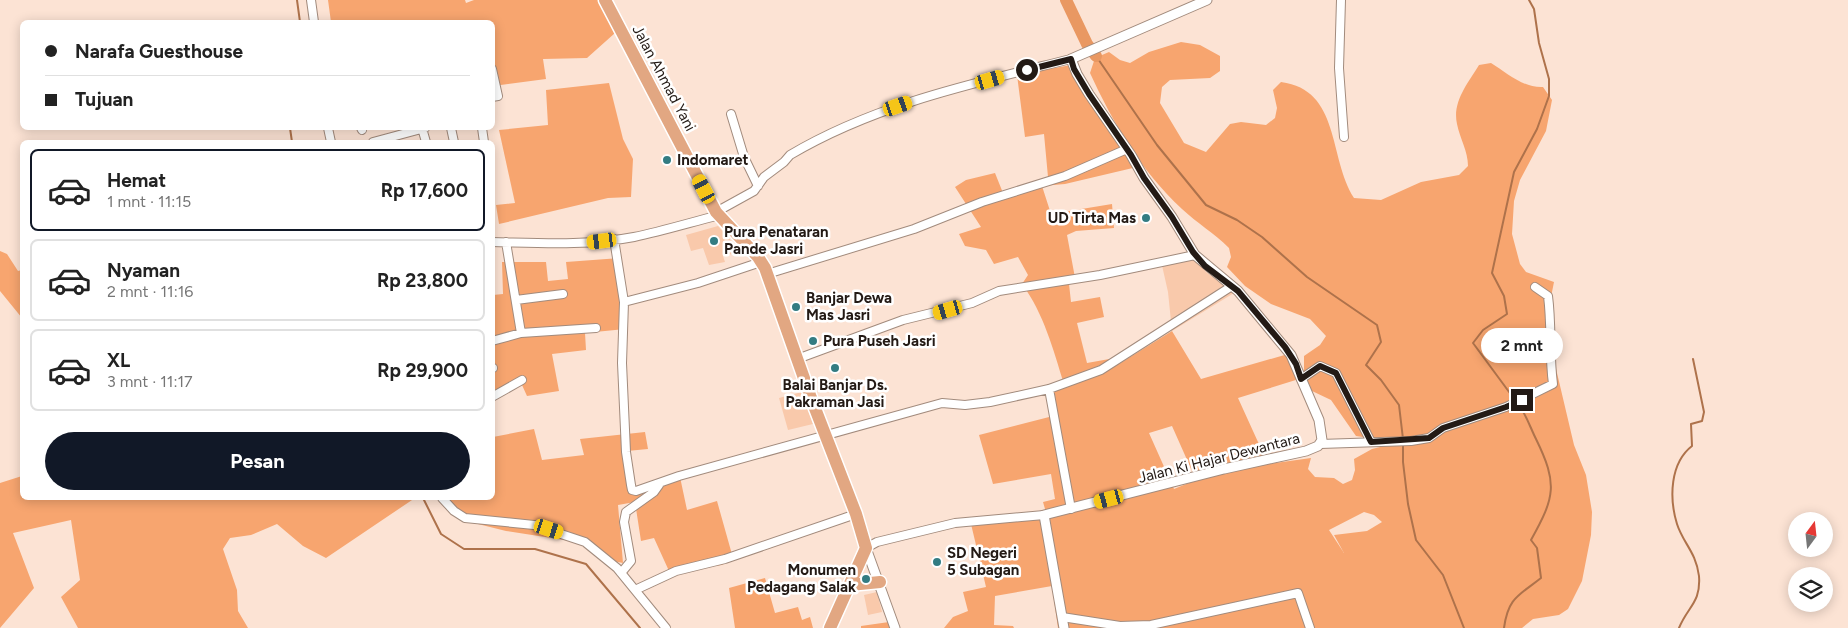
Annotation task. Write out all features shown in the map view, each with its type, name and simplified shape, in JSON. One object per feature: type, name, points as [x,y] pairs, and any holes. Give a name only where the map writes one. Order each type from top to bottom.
[{"type":"highway","name":"Jalan Ahmad Yani","points":[[605,0],[718,214],[761,262],[767,274],[856,514],[866,548]]},
{"type":"highway","points":[[830,628],[866,548]]},
{"type":"highway","points":[[850,585],[880,582]]},
{"type":"street","points":[[311,0],[314,20]]},
{"type":"street","points":[[495,242],[542,244],[614,239],[718,214],[754,191],[764,177],[784,162],[790,154],[868,118],[951,88],[1071,59],[1207,0]]},
{"type":"street","points":[[1341,0],[1338,54],[1344,137]]},
{"type":"street","name":"Jalan Ki Hajar Dewantara","points":[[1044,516],[1224,469],[1306,451],[1320,444],[1322,436],[1321,425],[1296,364],[1285,347],[1232,286],[1205,266],[1195,255],[1081,81],[1071,59]]},
{"type":"street","points":[[495,81],[498,96],[495,96]]},
{"type":"street","points":[[731,114],[744,157],[758,186]]},
{"type":"street","points":[[397,139],[418,130]]},
{"type":"street","points":[[767,274],[903,233],[951,213],[1045,183],[1126,149]]},
{"type":"street","points":[[614,239],[624,302],[622,363],[626,452],[632,490],[636,491],[659,485],[679,476],[825,434],[942,403],[972,405],[1049,389],[1101,370],[1232,286]]},
{"type":"street","points":[[506,242],[521,333]]},
{"type":"street","points":[[797,359],[903,320],[972,303],[999,291],[1100,275],[1195,255]]},
{"type":"street","points":[[624,302],[698,283],[761,262]]},
{"type":"street","points":[[1320,444],[1411,441],[1429,438],[1443,428],[1506,407],[1553,384],[1550,362],[1552,322],[1548,296],[1535,287]]},
{"type":"street","points":[[516,300],[563,294]]},
{"type":"street","points":[[495,340],[521,333],[596,328]]},
{"type":"street","points":[[1301,379],[1320,366],[1336,373],[1371,442]]},
{"type":"street","points":[[495,395],[522,380]]},
{"type":"street","points":[[1049,389],[1071,509]]},
{"type":"street","points":[[621,573],[631,562],[624,522],[626,512],[654,492],[659,485]]},
{"type":"street","points":[[444,500],[454,511],[465,518],[534,525],[578,540],[600,552],[621,573],[666,628]]},
{"type":"street","points":[[635,590],[671,573],[725,559],[856,514]]},
{"type":"street","points":[[895,628],[880,582],[866,548],[877,542],[955,523],[1044,516],[1064,628]]},
{"type":"street","points":[[1062,617],[1120,626],[1151,625],[1298,594],[1310,628]]},
{"type":"shaded area","points":[[328,0],[465,0],[466,3],[474,0],[598,0],[615,33],[587,58],[543,59],[546,79],[495,86],[495,20],[331,20]]},
{"type":"shaded area","points":[[1181,42],[1200,45],[1220,56],[1220,71],[1210,78],[1170,80],[1162,87],[1160,103],[1184,143],[1206,152],[1230,124],[1241,122],[1266,125],[1275,118],[1277,108],[1273,90],[1281,82],[1300,88],[1314,98],[1324,111],[1346,182],[1354,198],[1381,200],[1421,182],[1459,175],[1468,166],[1467,155],[1456,116],[1462,93],[1479,65],[1491,63],[1522,82],[1536,87],[1543,87],[1552,100],[1546,131],[1520,180],[1514,201],[1512,234],[1520,264],[1526,272],[1554,282],[1552,292],[1553,356],[1574,445],[1586,475],[1592,512],[1591,535],[1582,581],[1568,609],[1559,615],[1533,619],[1522,628],[1058,628],[1052,586],[995,596],[994,625],[1013,626],[1014,628],[944,628],[953,617],[968,611],[963,592],[986,587],[971,524],[1047,516],[1043,502],[1055,499],[1051,474],[993,484],[979,435],[1053,416],[1044,388],[1064,384],[1042,320],[1030,295],[1022,284],[1028,275],[1018,257],[994,264],[986,250],[965,246],[959,234],[981,227],[955,187],[966,180],[995,173],[1003,193],[1048,177],[1044,134],[1025,137],[1017,75],[1071,65],[1137,167],[1065,184],[1042,186],[1051,214],[1112,204],[1114,228],[1076,231],[1067,235],[1076,283],[1069,284],[1071,302],[1100,297],[1104,317],[1077,323],[1087,363],[1115,358],[1119,364],[1172,331],[1201,379],[1288,354],[1299,379],[1238,398],[1268,464],[1311,458],[1308,469],[1315,477],[1334,478],[1343,484],[1352,480],[1355,470],[1354,459],[1372,449],[1380,447],[1376,439],[1356,436],[1331,400],[1312,391],[1304,372],[1304,356],[1320,345],[1326,336],[1310,319],[1271,304],[1245,286],[1227,267],[1231,257],[1229,248],[1167,194],[1129,146],[1118,128],[1090,73],[1095,58],[1109,52],[1120,60],[1130,63],[1149,52]],"holes":[[[1172,426],[1196,480],[1174,489],[1149,433]],[[1364,512],[1374,515],[1382,522],[1367,531],[1334,535],[1344,553],[1329,530]]]},
{"type":"shaded area","points":[[609,83],[623,139],[633,159],[631,197],[608,198],[499,224],[496,205],[515,203],[499,130],[548,125],[546,90]]},
{"type":"shaded area","points":[[718,226],[741,252],[723,256],[725,262],[709,265],[703,248],[691,251],[686,235]]},
{"type":"shaded area","points":[[0,251],[7,254],[18,271],[20,270],[20,316],[0,291]]},
{"type":"shaded area","points":[[1193,255],[1206,272],[1234,293],[1172,331],[1168,292],[1161,261]]},
{"type":"shaded area","points":[[620,258],[625,329],[585,333],[586,350],[552,354],[559,391],[527,396],[522,385],[495,390],[495,295],[503,294],[502,262],[546,262],[548,281],[568,279],[566,262]]},
{"type":"shaded area","points":[[802,392],[813,424],[788,430],[779,398]]},
{"type":"shaded area","points":[[534,429],[542,460],[584,455],[580,439],[645,432],[648,449],[627,451],[634,489],[680,477],[687,510],[717,501],[733,558],[722,565],[669,571],[654,538],[641,541],[635,502],[618,505],[623,563],[603,559],[577,542],[506,531],[462,520],[443,500],[495,500],[495,437]]},
{"type":"shaded area","points":[[20,477],[20,500],[412,500],[326,558],[303,546],[277,524],[251,535],[230,538],[223,549],[237,590],[238,611],[248,628],[78,628],[61,597],[80,580],[71,520],[13,533],[34,588],[0,628],[0,483]]},
{"type":"shaded area","points":[[765,578],[775,613],[798,607],[802,620],[810,617],[813,628],[735,628],[729,588]]},
{"type":"shaded area","points":[[877,592],[882,612],[868,615],[864,595]]},
{"type":"shaded area","points":[[896,621],[900,628],[861,628],[861,626]]},
{"type":"waterway","points":[[297,0],[300,20]]},
{"type":"waterway","points":[[1066,0],[1087,44],[1096,56]]},
{"type":"waterway","points":[[1515,400],[1473,343],[1483,330],[1507,314],[1504,296],[1492,273],[1514,172],[1537,129],[1549,96],[1549,79],[1539,43],[1534,9],[1529,0]]},
{"type":"waterway","points":[[1096,56],[1157,145],[1206,205],[1237,220],[1262,237],[1307,277],[1377,325],[1381,342],[1366,365],[1381,380],[1399,405],[1403,439]]},
{"type":"waterway","points":[[290,130],[292,140]]},
{"type":"waterway","points":[[1679,628],[1696,599],[1699,585],[1695,560],[1674,514],[1672,492],[1675,471],[1685,453],[1692,446],[1691,424],[1702,421],[1704,412],[1693,359]]},
{"type":"waterway","points":[[1504,628],[1508,610],[1515,598],[1541,578],[1537,548],[1531,540],[1545,512],[1551,490],[1548,468],[1543,454],[1526,416],[1518,404]]},
{"type":"waterway","points":[[1403,444],[1408,504],[1416,540],[1443,575],[1464,628]]},
{"type":"waterway","points":[[424,500],[441,534],[464,549],[535,549],[586,564],[640,628]]},
{"type":"place","name":"Indomaret","points":[[667,160]]},
{"type":"place","name":"UD Tirta Mas","points":[[1146,218]]},
{"type":"place","name":"Pura Penataran Pande Jasri","points":[[714,241]]},
{"type":"place","name":"Banjar Dewa Mas Jasri","points":[[796,307]]},
{"type":"place","name":"Pura Puseh Jasri","points":[[813,341]]},
{"type":"place","name":"Balai Banjar Ds. Pakraman Jasi","points":[[835,368]]},
{"type":"place","name":"SD Negeri 5 Subagan","points":[[937,562]]},
{"type":"place","name":"Monumen Pedagang Salak","points":[[866,579]]},
{"type":"route","points":[[1027,70],[1071,59],[1074,69],[1089,94],[1180,229],[1195,255],[1205,266],[1238,291],[1285,347],[1296,364],[1301,379],[1320,366],[1336,373],[1345,387],[1371,442],[1411,441],[1429,438],[1443,428],[1522,400]]}]
